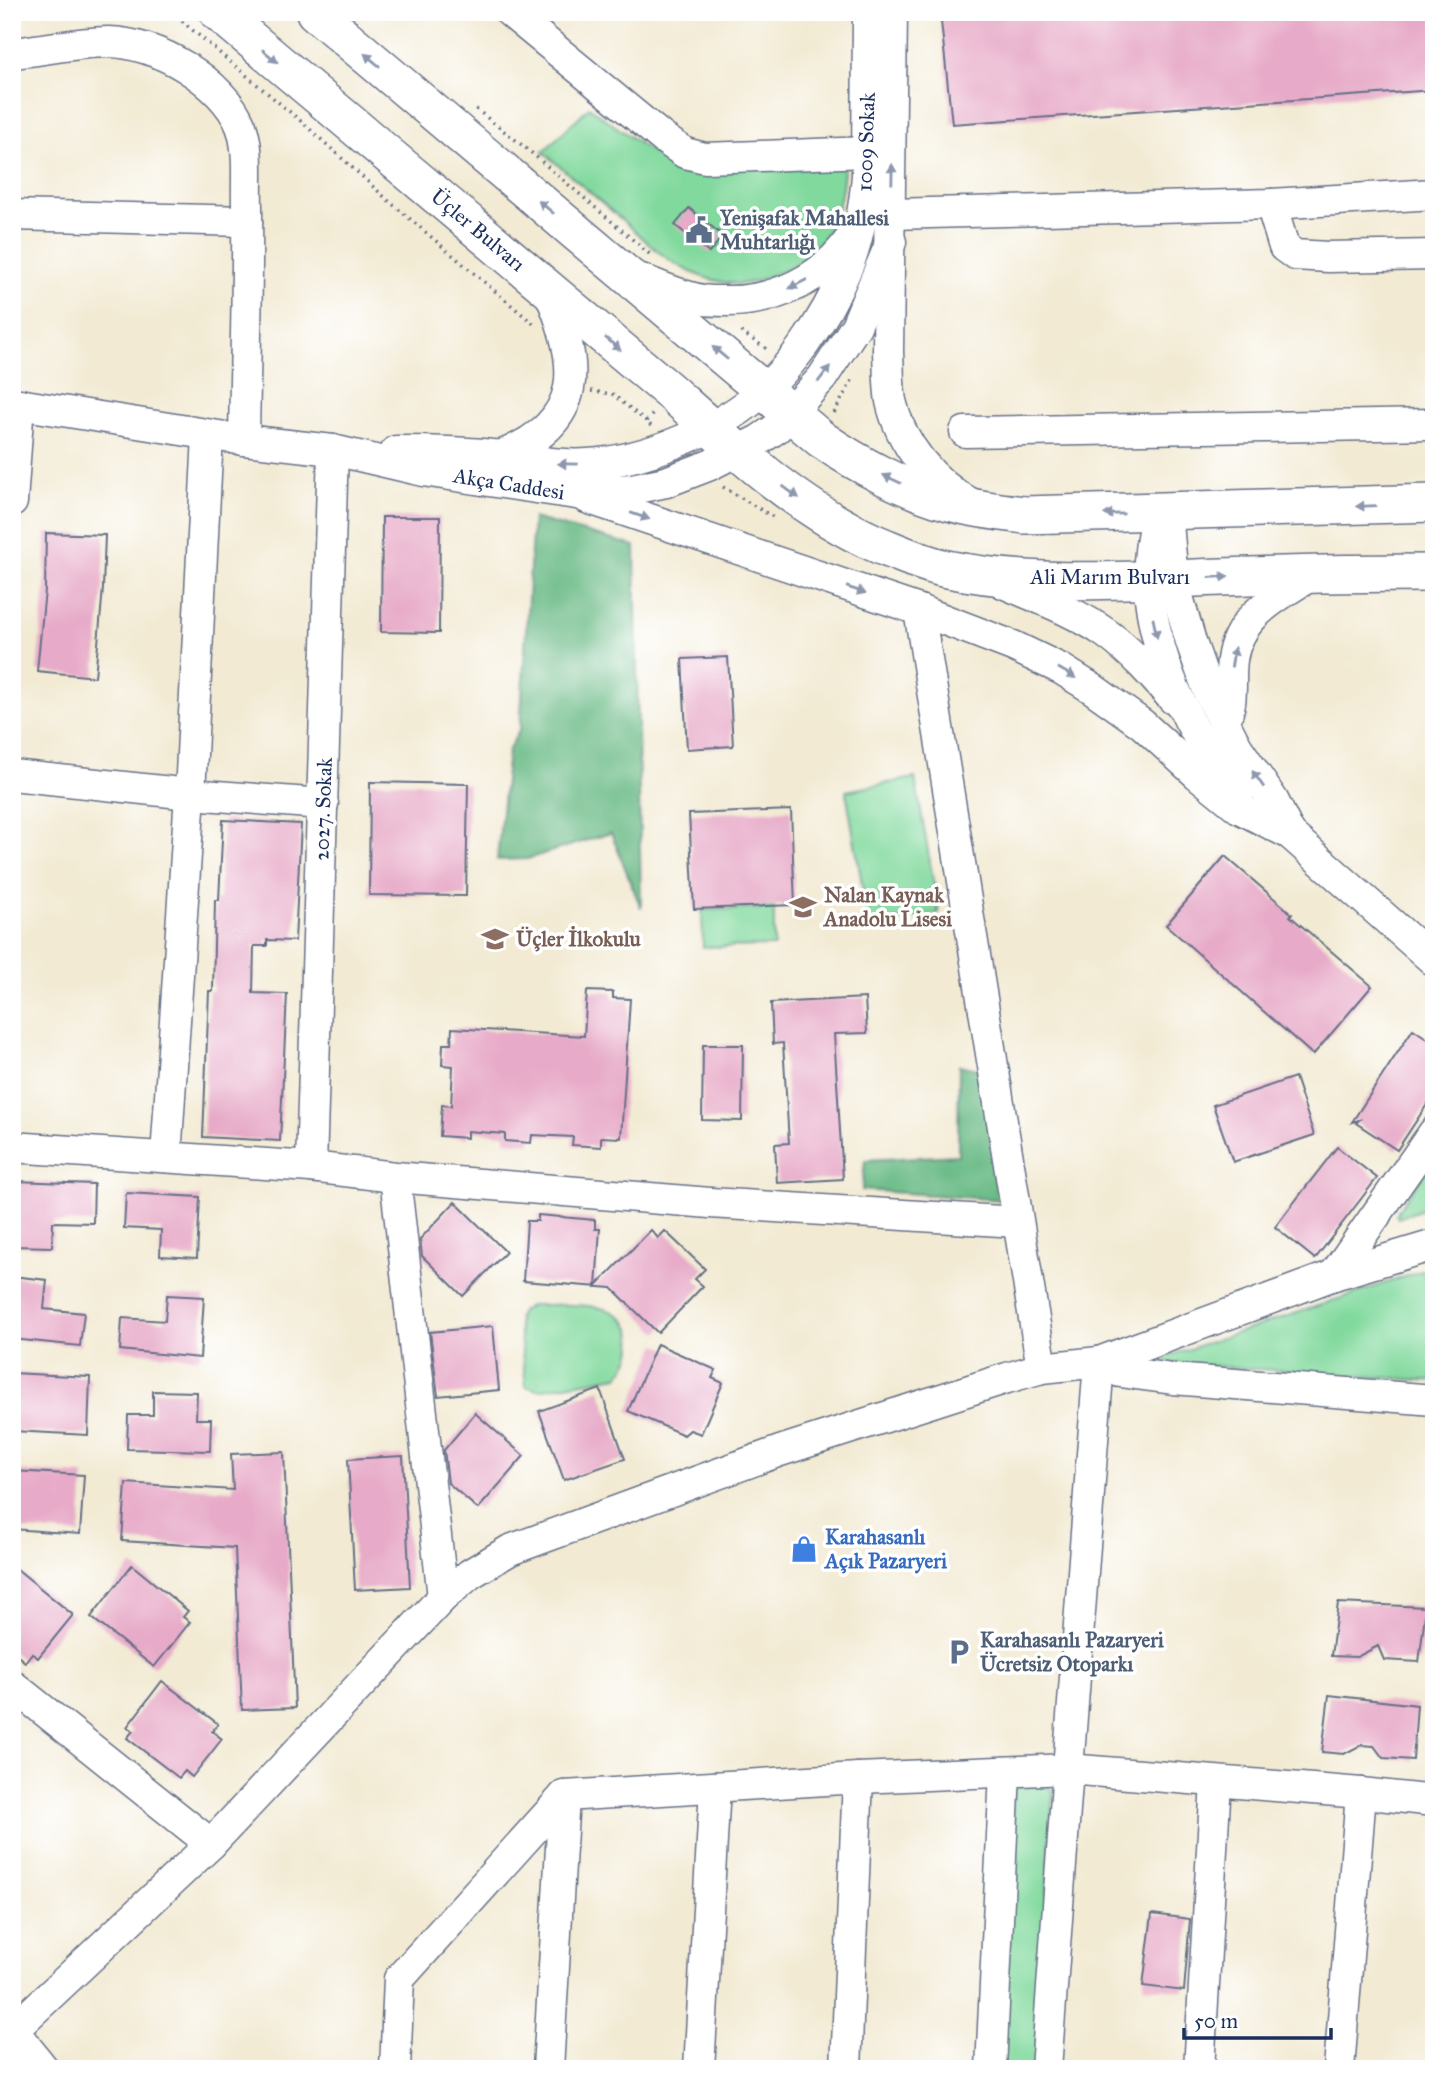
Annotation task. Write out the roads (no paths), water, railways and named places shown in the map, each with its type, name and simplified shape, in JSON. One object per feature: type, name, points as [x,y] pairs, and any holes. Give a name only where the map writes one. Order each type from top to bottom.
[{"type":"main road","name":"Üçler Bulvarı","points":[[218,12],[673,393],[723,439]]},
{"type":"main road","points":[[314,12],[642,268],[777,402],[835,449],[869,468],[947,502],[985,511],[1025,515],[1434,503]]},
{"type":"main road","name":"Ali Marım Bulvarı","points":[[723,439],[839,525],[875,543],[945,568],[1065,582],[1314,573],[1434,573]]},
{"type":"street","points":[[510,12],[663,138],[685,153],[705,158],[868,152]]},
{"type":"street","name":"1009 Sokak","points":[[777,402],[797,353],[818,323],[847,269],[863,208],[868,152],[868,12]]},
{"type":"street","name":"1009 Sokak","points":[[892,12],[891,400],[898,423],[923,464],[961,498],[985,511]]},
{"type":"street","points":[[12,53],[108,42],[138,47],[166,56],[205,78],[240,124],[245,141],[247,220],[244,440]]},
{"type":"street","points":[[642,268],[704,300],[755,300],[774,295],[809,278],[827,265],[851,239],[863,208],[891,228],[1434,194]]},
{"type":"street","points":[[1272,204],[1284,247],[1296,255],[1434,255]]},
{"type":"street","points":[[12,215],[247,220]]},
{"type":"street","name":"Akça Caddesi","points":[[16,403],[208,435],[333,450],[423,471],[576,494],[620,491],[666,482],[710,465],[723,439],[759,440],[777,428],[777,402],[822,378],[856,326],[891,228]]},
{"type":"street","points":[[500,456],[523,447],[549,426],[566,403],[570,358],[566,338],[548,289]]},
{"type":"street","points":[[12,502],[16,403]]},
{"type":"street","points":[[965,432],[1434,424]]},
{"type":"street","points":[[166,1157],[190,794],[208,435]]},
{"type":"street","points":[[333,450],[424,451],[500,456],[559,464],[610,462],[723,439]]},
{"type":"street","name":"2027. Sokak","points":[[311,1167],[333,450]]},
{"type":"street","points":[[576,494],[919,610],[1013,646],[1093,689],[1142,724],[1239,808],[1279,828]]},
{"type":"street","points":[[1162,512],[1161,579],[1224,724],[1273,800],[1279,828]]},
{"type":"street","points":[[1224,724],[1230,704],[1232,659],[1243,627],[1260,608],[1314,573]]},
{"type":"street","points":[[984,574],[1051,603],[1105,632],[1132,654],[1191,721]]},
{"type":"street","points":[[1161,579],[1149,597],[1158,640],[1174,687],[1203,745],[1226,779],[1434,961]]},
{"type":"street","points":[[919,610],[1042,1368]]},
{"type":"street","points":[[12,775],[190,794],[323,804]]},
{"type":"street","points":[[1334,1275],[1434,1132]]},
{"type":"street","points":[[12,1147],[311,1167],[395,1177],[710,1203],[1017,1222]]},
{"type":"street","points":[[395,1177],[443,1597]]},
{"type":"street","points":[[44,2069],[13,2030],[211,1844],[443,1597],[470,1574],[510,1550],[780,1451],[1042,1368],[1099,1362],[1334,1275],[1434,1245]]},
{"type":"street","points":[[1099,1362],[1120,1372],[1173,1379],[1434,1400]]},
{"type":"street","points":[[1046,2069],[1099,1362]]},
{"type":"street","points":[[12,1685],[211,1844]]},
{"type":"street","points":[[395,2069],[400,1979],[564,1796],[1068,1769],[1434,1801]]},
{"type":"street","points":[[991,2069],[1004,1772]]},
{"type":"street","points":[[846,2069],[858,1779]]},
{"type":"street","points":[[1199,2069],[1216,1782]]},
{"type":"street","points":[[699,2069],[715,1787]]},
{"type":"street","points":[[1339,2069],[1361,1793]]},
{"type":"street","points":[[548,2069],[564,1796]]},
{"type":"place","name":"Yenişafak Mahallesi Muhtarlığı","points":[[699,230]]},
{"type":"place","name":"Nalan Kaynak Anadolu Lisesi","points":[[803,907]]},
{"type":"place","name":"Üçler İlkokulu","points":[[495,939]]},
{"type":"place","name":"Karahasanlı Açık Pazaryeri","points":[[804,1549]]},
{"type":"place","name":"Karahasanlı Pazaryeri Ücretsiz Otoparkı","points":[[959,1652]]}]
